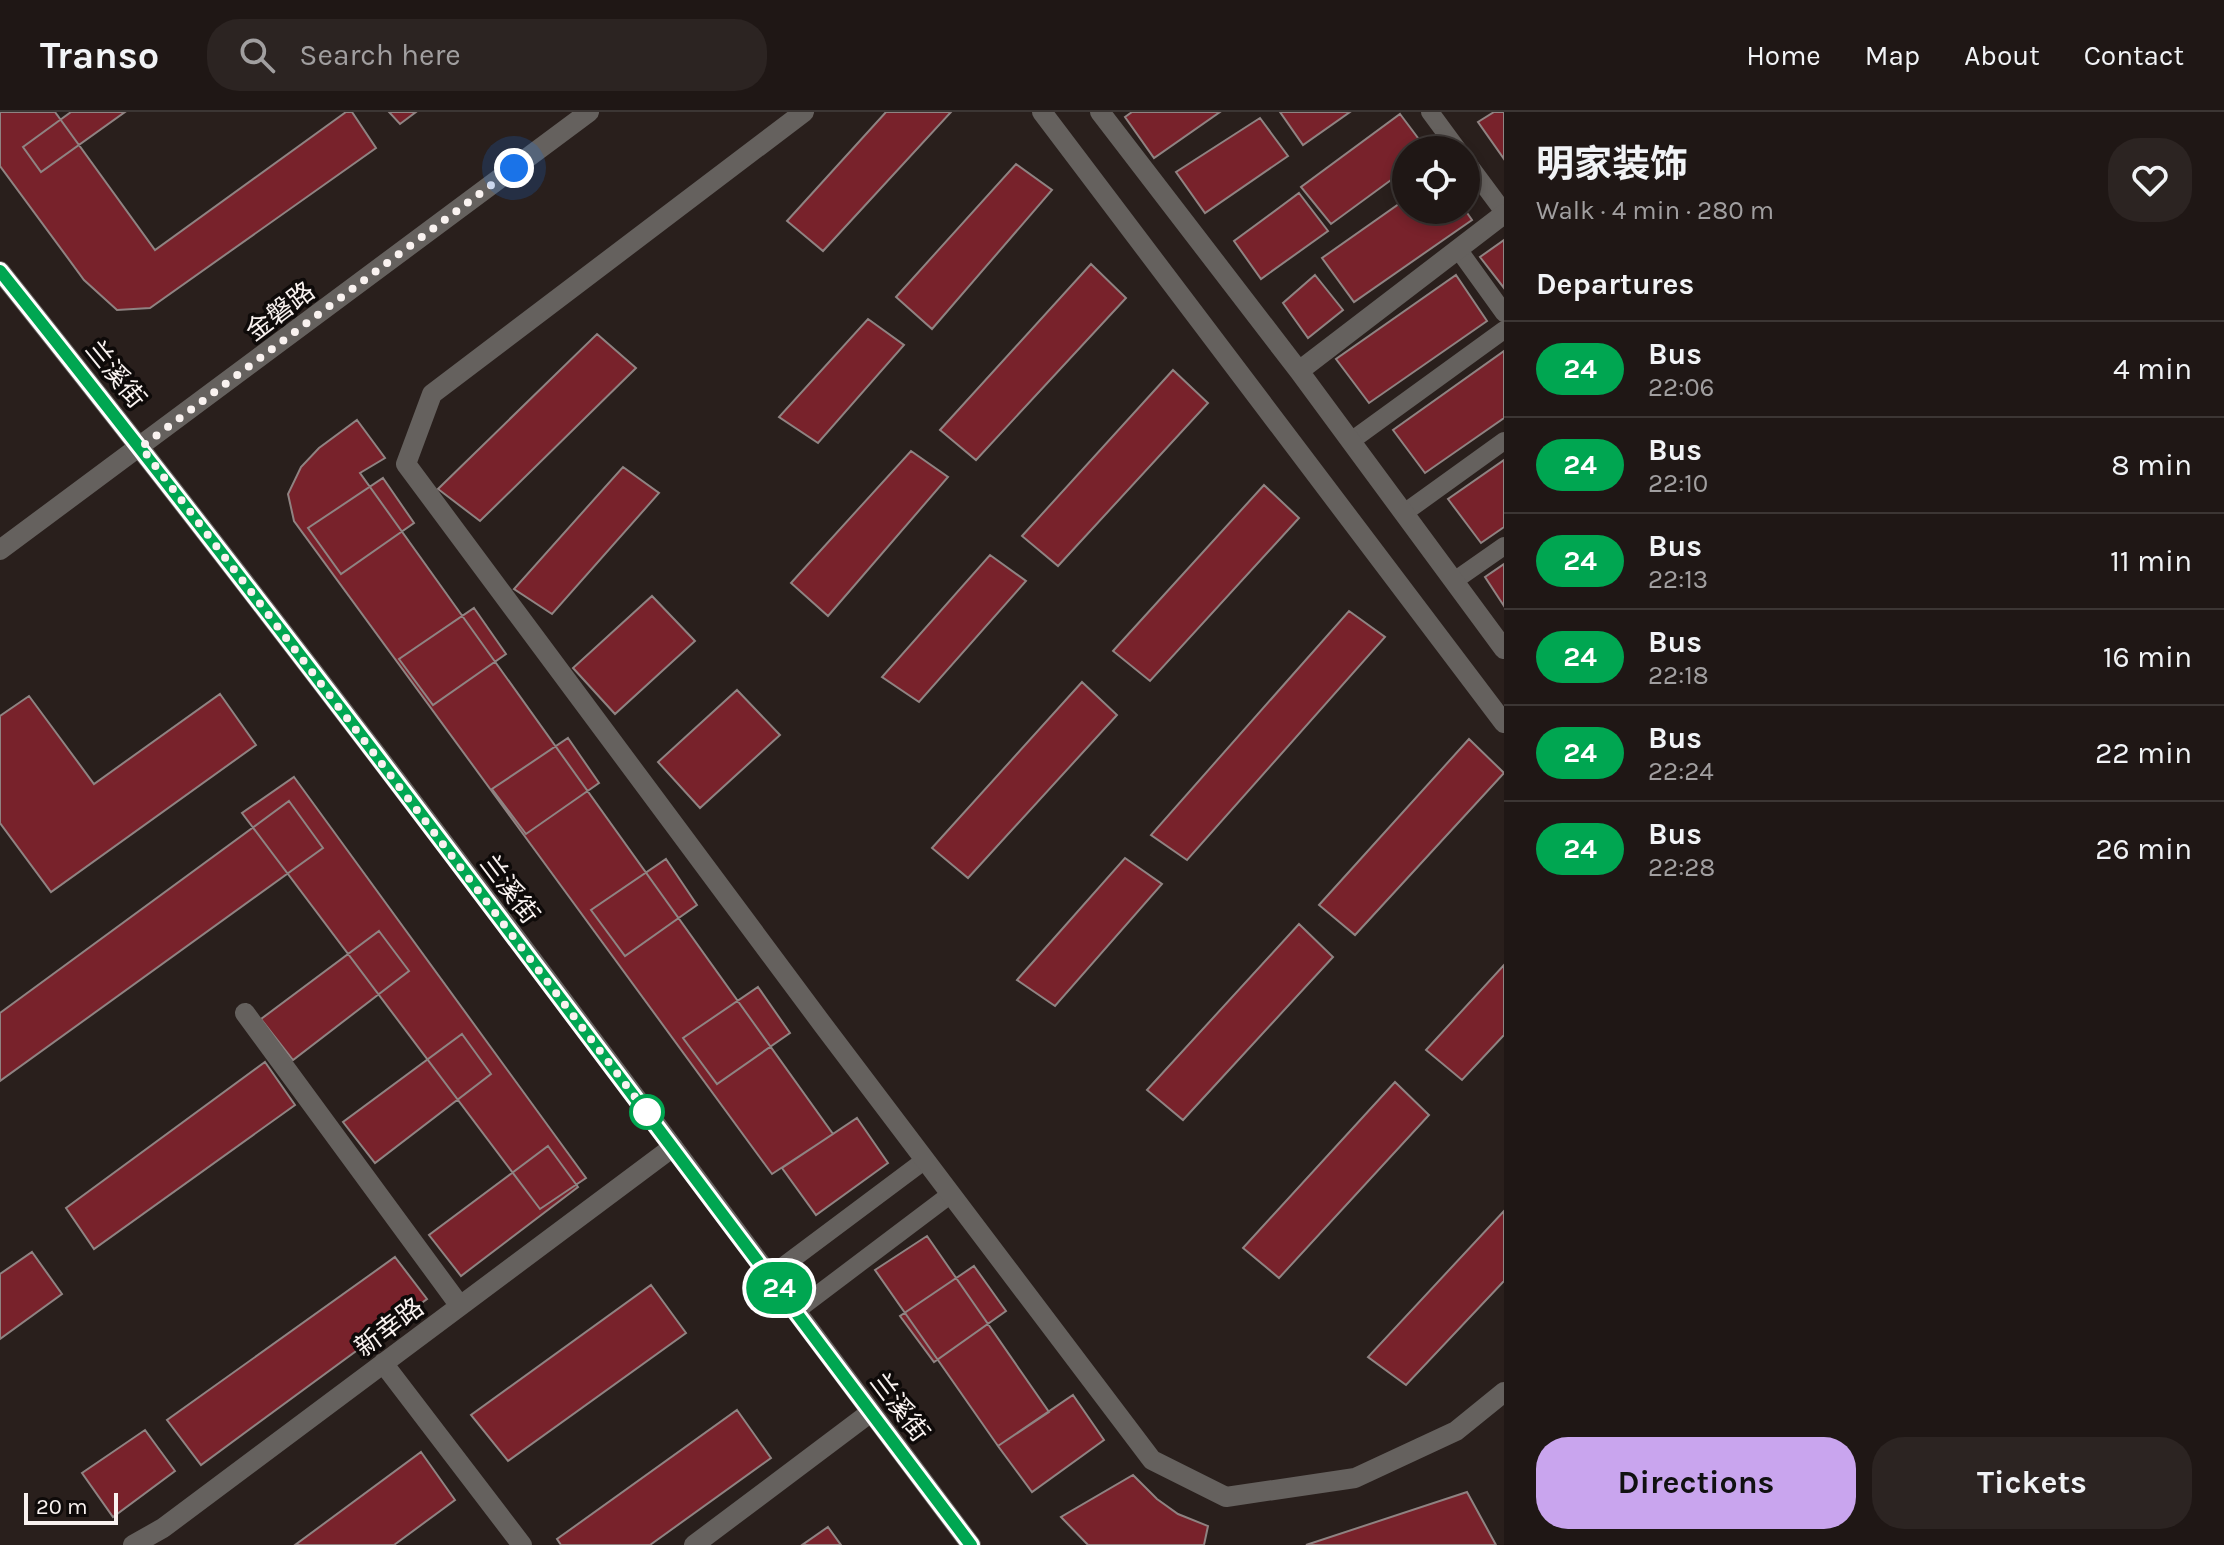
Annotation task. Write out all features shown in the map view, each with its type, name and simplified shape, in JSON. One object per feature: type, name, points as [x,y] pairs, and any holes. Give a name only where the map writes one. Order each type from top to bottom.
[{"type":"street","name":"金磐路","points":[[0,550],[589,112]]},
{"type":"street","points":[[804,112],[432,394],[406,464],[1152,1460],[1226,1497],[1355,1478],[1456,1431],[1504,1392]]},
{"type":"street","points":[[1042,112],[1504,723]]},
{"type":"street","points":[[1100,112],[1299,371],[1504,649]]},
{"type":"street","points":[[1299,371],[1504,213]]},
{"type":"street","name":"兰溪街","points":[[0,271],[141,447],[971,1545]]},
{"type":"street","points":[[245,1013],[460,1306]]},
{"type":"street","name":"新幸路","points":[[133,1545],[163,1528],[673,1147]]},
{"type":"street","points":[[383,1363],[522,1545]]},
{"type":"street","points":[[694,1545],[871,1412]]},
{"type":"lane","points":[[1430,112],[1448,136]]},
{"type":"lane","points":[[1480,180],[1504,213]]},
{"type":"lane","points":[[1458,249],[1504,313]]},
{"type":"lane","points":[[1351,441],[1504,330]]},
{"type":"lane","points":[[1404,513],[1504,441]]},
{"type":"lane","points":[[1454,581],[1504,546]]},
{"type":"lane","points":[[770,1276],[925,1160]]},
{"type":"lane","points":[[796,1311],[951,1194]]},
{"type":"building","points":[[0,112],[55,112],[155,250],[346,112],[352,112],[376,148],[150,308],[117,310],[84,280],[0,166]]},
{"type":"building","points":[[71,112],[125,112],[41,172],[23,147]]},
{"type":"building","points":[[389,112],[416,112],[400,124]]},
{"type":"building","points":[[886,112],[951,112],[823,251],[787,221]]},
{"type":"building","points":[[1132,112],[1220,112],[1154,158],[1125,117]]},
{"type":"building","points":[[1280,112],[1350,112],[1303,145]]},
{"type":"building","points":[[1494,112],[1504,112],[1504,159],[1478,122]]},
{"type":"building","points":[[1400,114],[1416,136],[1392,136],[1392,179],[1331,224],[1301,187]]},
{"type":"building","points":[[1260,118],[1288,156],[1205,213],[1176,172]]},
{"type":"building","points":[[1016,164],[1052,190],[932,329],[896,297]]},
{"type":"building","points":[[1299,193],[1328,231],[1261,279],[1234,241]]},
{"type":"building","points":[[1392,209],[1392,224],[1466,224],[1354,302],[1322,258]]},
{"type":"building","points":[[1504,240],[1504,288],[1480,257]]},
{"type":"building","points":[[1091,264],[1126,298],[976,460],[940,430]]},
{"type":"building","points":[[1315,275],[1343,310],[1308,338],[1283,303]]},
{"type":"building","points":[[1456,275],[1487,321],[1369,403],[1336,359]]},
{"type":"building","points":[[868,319],[904,345],[818,443],[779,417]]},
{"type":"building","points":[[597,334],[636,368],[480,521],[438,489]]},
{"type":"building","points":[[1504,351],[1504,418],[1425,473],[1393,430]]},
{"type":"building","points":[[1173,370],[1208,403],[1058,566],[1022,536]]},
{"type":"building","points":[[357,420],[385,458],[360,473],[833,1134],[772,1174],[294,521],[288,494],[301,467],[319,448]]},
{"type":"building","points":[[911,451],[948,477],[828,616],[791,583]]},
{"type":"building","points":[[1504,460],[1504,527],[1481,543],[1448,499]]},
{"type":"building","points":[[623,467],[659,493],[552,614],[514,589]]},
{"type":"building","points":[[383,478],[414,523],[341,574],[308,528]]},
{"type":"building","points":[[1264,485],[1299,518],[1150,681],[1113,651]]},
{"type":"building","points":[[990,555],[1026,581],[919,702],[882,677]]},
{"type":"building","points":[[1504,564],[1504,606],[1485,577]]},
{"type":"building","points":[[652,596],[695,641],[615,714],[573,668]]},
{"type":"building","points":[[474,608],[506,654],[433,705],[399,659]]},
{"type":"building","points":[[1349,611],[1385,637],[1187,860],[1151,835]]},
{"type":"building","points":[[1082,682],[1117,715],[968,878],[932,848]]},
{"type":"building","points":[[737,690],[780,735],[700,808],[658,762]]},
{"type":"building","points":[[220,694],[256,745],[51,892],[0,823],[0,716],[29,696],[94,784]]},
{"type":"building","points":[[568,738],[599,783],[526,834],[492,789]]},
{"type":"building","points":[[1469,739],[1504,773],[1355,935],[1319,905]]},
{"type":"building","points":[[294,777],[586,1178],[540,1209],[242,813]]},
{"type":"building","points":[[289,801],[323,848],[0,1081],[0,1013]]},
{"type":"building","points":[[1125,858],[1162,884],[1055,1006],[1017,980]]},
{"type":"building","points":[[666,859],[697,905],[625,956],[591,910]]},
{"type":"building","points":[[1299,924],[1333,957],[1183,1120],[1147,1090]]},
{"type":"building","points":[[379,931],[409,971],[293,1060],[261,1019]]},
{"type":"building","points":[[1504,965],[1504,1035],[1462,1080],[1426,1050]]},
{"type":"building","points":[[758,987],[790,1033],[717,1084],[683,1038]]},
{"type":"building","points":[[462,1034],[491,1074],[375,1163],[343,1122]]},
{"type":"building","points":[[265,1062],[295,1105],[94,1249],[66,1208]]},
{"type":"building","points":[[1395,1082],[1429,1115],[1279,1278],[1243,1248]]},
{"type":"building","points":[[857,1118],[888,1163],[816,1215],[782,1168]]},
{"type":"building","points":[[548,1146],[578,1187],[461,1276],[429,1235]]},
{"type":"building","points":[[1504,1211],[1504,1281],[1406,1385],[1368,1357]]},
{"type":"building","points":[[927,1236],[1049,1412],[998,1446],[875,1270]]},
{"type":"building","points":[[32,1252],[62,1294],[0,1339],[0,1274]]},
{"type":"building","points":[[395,1257],[427,1299],[201,1465],[167,1420]]},
{"type":"building","points":[[974,1266],[1006,1311],[934,1362],[900,1316]]},
{"type":"building","points":[[651,1285],[686,1333],[508,1461],[471,1415]]},
{"type":"building","points":[[1073,1395],[1104,1440],[1032,1492],[998,1446]]},
{"type":"building","points":[[737,1410],[771,1458],[650,1545],[561,1545],[557,1539]]},
{"type":"building","points":[[145,1430],[175,1471],[113,1517],[82,1473]]},
{"type":"building","points":[[421,1452],[455,1500],[394,1545],[295,1545]]},
{"type":"building","points":[[1133,1475],[1157,1499],[1178,1514],[1208,1526],[1204,1545],[1088,1545],[1061,1517]]},
{"type":"building","points":[[1467,1492],[1496,1545],[1306,1545]]},
{"type":"building","points":[[828,1527],[841,1545],[802,1545]]},
{"type":"bus line","name":"24","points":[[0,271],[141,447],[971,1545]]},
{"type":"route","points":[[514,168],[141,447],[654,1122],[647,1112]]}]
